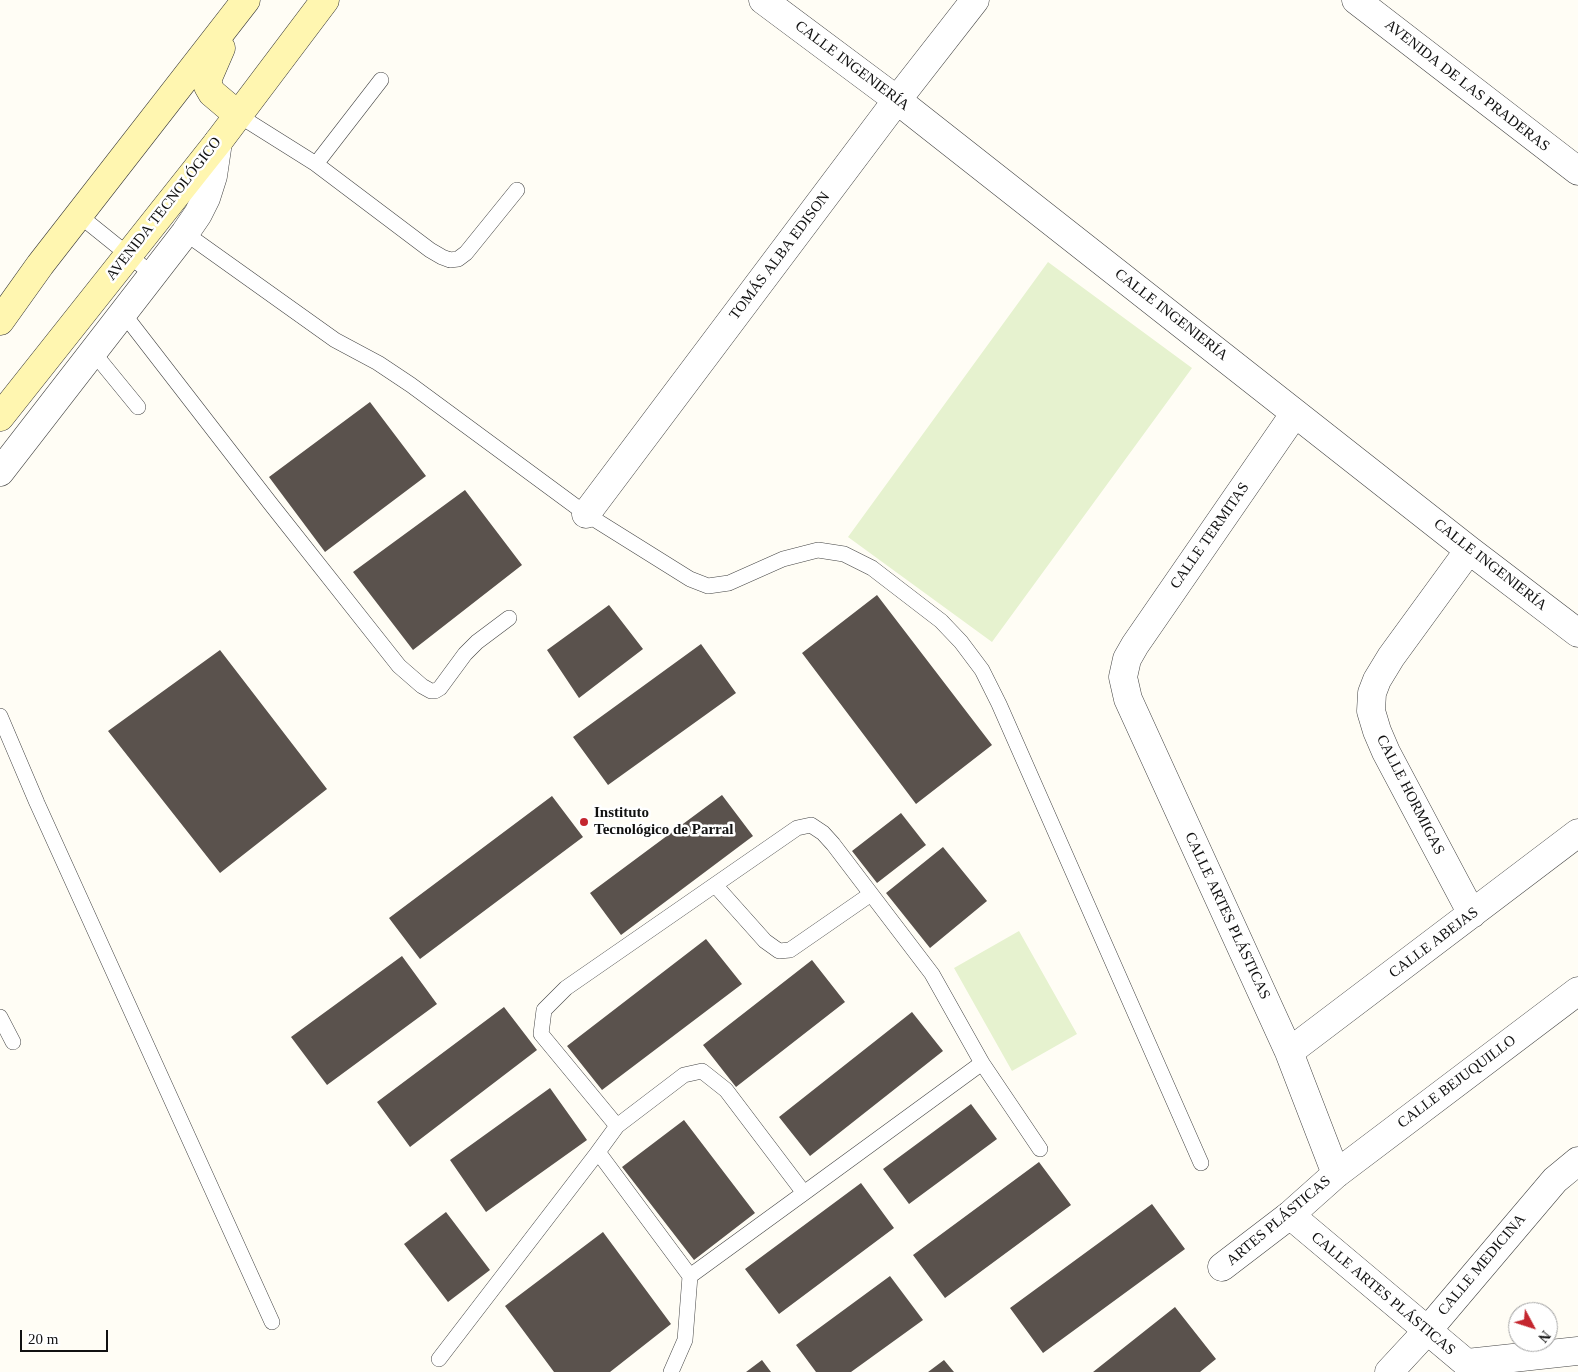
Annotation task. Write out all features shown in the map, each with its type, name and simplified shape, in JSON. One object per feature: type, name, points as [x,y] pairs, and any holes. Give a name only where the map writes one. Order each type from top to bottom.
[{"type":"main road","points":[[238,115],[212,93],[208,86],[208,78],[215,60],[246,0]]},
{"type":"main road","points":[[0,320],[246,0]]},
{"type":"main road","name":"AVENIDA TECNOLÓGICO","points":[[0,417],[218,142],[326,0]]},
{"type":"street","name":"CALLE INGENIERÍA","points":[[763,0],[897,100],[1469,550],[1578,633]]},
{"type":"street","name":"TOMÁS ALBA EDISON","points":[[586,514],[897,100],[975,0]]},
{"type":"street","name":"AVENIDA DE LAS PRADERAS","points":[[1356,0],[1578,171]]},
{"type":"street","points":[[0,472],[152,274],[186,233],[206,198],[213,176],[218,142]]},
{"type":"street","name":"CALLE TERMITAS","points":[[1127,659],[1295,413]]},
{"type":"street","name":"CALLE HORMIGAS","points":[[1469,550],[1391,656],[1372,693],[1371,711],[1386,752],[1472,914]]},
{"type":"street","name":"CALLE ARTES PLÁSTICAS","points":[[1127,659],[1123,677],[1128,699],[1289,1052],[1336,1174]]},
{"type":"street","name":"CALLE ABEJAS","points":[[1289,1052],[1578,833]]},
{"type":"street","name":"CALLE BEJUQUILLO","points":[[1336,1174],[1578,991]]},
{"type":"street","name":"CALLE MEDICINA","points":[[1389,1372],[1427,1331],[1555,1180],[1578,1161]]},
{"type":"street","name":"ARTES PLÁSTICAS","points":[[1222,1267],[1290,1215],[1336,1174]]},
{"type":"street","name":"CALLE ARTES PLÁSTICAS","points":[[1290,1215],[1472,1368]]},
{"type":"street","points":[[1472,1368],[1578,1351]]},
{"type":"lane","points":[[316,164],[381,80]]},
{"type":"lane","points":[[238,115],[316,164],[430,250],[450,260],[458,259],[466,253],[517,190]]},
{"type":"lane","points":[[80,216],[152,274]]},
{"type":"lane","points":[[186,233],[335,340],[378,363],[411,385],[586,514],[690,579],[708,586],[729,583],[784,559],[818,550],[844,554],[872,568],[940,621],[961,642],[982,670],[999,704],[1201,1163]]},
{"type":"lane","points":[[123,313],[399,666],[422,686],[431,692],[440,688],[465,654],[477,642],[509,618]]},
{"type":"lane","points":[[93,352],[138,407]]},
{"type":"lane","points":[[0,716],[45,821],[272,1322]]},
{"type":"lane","points":[[617,1126],[540,1034],[544,1010],[566,988],[797,828],[811,825],[823,833],[833,844],[932,974],[982,1063],[1040,1149]]},
{"type":"lane","points":[[715,885],[765,941],[779,951],[790,950],[871,894]]},
{"type":"lane","points":[[0,1016],[13,1042]]},
{"type":"lane","points":[[690,1276],[982,1063]]},
{"type":"lane","points":[[439,1359],[617,1126],[684,1074],[702,1071],[726,1090],[804,1193]]},
{"type":"lane","points":[[598,1152],[690,1276],[685,1340],[671,1372]]},
{"type":"green space","points":[[1048,262],[1192,368],[992,642],[848,537]]},
{"type":"green space","points":[[1019,931],[1077,1034],[1012,1071],[954,968]]},
{"type":"building","points":[[370,402],[426,476],[325,552],[269,477]]},
{"type":"building","points":[[465,490],[522,565],[413,650],[353,572]]},
{"type":"building","points":[[877,595],[992,745],[916,804],[802,653]]},
{"type":"building","points":[[609,605],[643,649],[579,698],[547,650]]},
{"type":"building","points":[[701,644],[736,693],[608,785],[573,737]]},
{"type":"building","points":[[220,650],[327,789],[220,873],[108,731]]},
{"type":"building","points":[[722,795],[753,836],[621,935],[590,893]]},
{"type":"building","points":[[552,796],[583,837],[420,959],[389,918]]},
{"type":"building","points":[[901,813],[926,845],[877,883],[852,851]]},
{"type":"building","points":[[943,847],[987,901],[930,948],[886,893]]},
{"type":"building","points":[[706,939],[742,984],[602,1090],[567,1046]]},
{"type":"building","points":[[402,956],[437,1004],[327,1085],[291,1037]]},
{"type":"building","points":[[812,960],[845,1002],[736,1087],[703,1045]]},
{"type":"building","points":[[504,1007],[537,1050],[410,1147],[377,1102]]},
{"type":"building","points":[[912,1012],[943,1051],[810,1156],[779,1117]]},
{"type":"building","points":[[550,1088],[587,1140],[486,1212],[450,1160]]},
{"type":"building","points":[[971,1104],[997,1139],[909,1204],[883,1169]]},
{"type":"building","points":[[684,1120],[755,1213],[694,1260],[622,1167]]},
{"type":"building","points":[[1039,1162],[1071,1205],[945,1298],[913,1255]]},
{"type":"building","points":[[861,1183],[894,1228],[779,1314],[745,1269]]},
{"type":"building","points":[[1152,1204],[1185,1249],[1043,1353],[1010,1308]]},
{"type":"building","points":[[446,1212],[490,1270],[448,1302],[404,1244]]},
{"type":"building","points":[[603,1232],[671,1324],[610,1372],[554,1372],[505,1306]]},
{"type":"building","points":[[890,1276],[923,1320],[851,1372],[816,1372],[796,1345]]},
{"type":"building","points":[[1175,1307],[1216,1359],[1200,1372],[1093,1372]]},
{"type":"building","points":[[762,1360],[771,1372],[746,1372]]},
{"type":"building","points":[[944,1360],[954,1372],[928,1372]]},
{"type":"place","name":"Instituto Tecnológico de Parral","points":[[584,822]]}]
